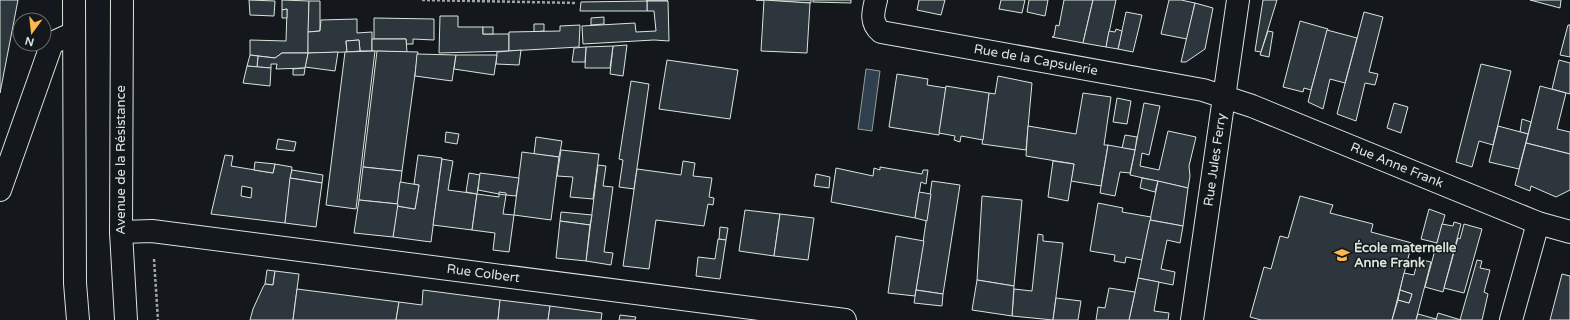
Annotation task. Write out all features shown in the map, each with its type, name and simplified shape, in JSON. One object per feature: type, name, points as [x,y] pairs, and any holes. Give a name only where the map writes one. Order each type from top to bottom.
[{"type":"street","points":[[74,0],[75,283],[78,320]]},
{"type":"street","name":"Avenue de la Résistance","points":[[122,0],[121,232],[126,320]]},
{"type":"street","name":"Rue de la Capsulerie","points":[[876,0],[873,23],[875,28],[881,32],[1203,90],[1224,96]]},
{"type":"street","name":"Rue Jules Ferry","points":[[1192,320],[1238,0]]},
{"type":"street","points":[[0,190],[52,43],[74,33]]},
{"type":"street","name":"Rue Anne Frank","points":[[1224,96],[1538,223],[1570,232]]},
{"type":"street","points":[[1511,320],[1538,223]]},
{"type":"street","name":"Rue Colbert","points":[[121,232],[152,231],[845,320]]},
{"type":"path","points":[[422,0],[577,2]]},
{"type":"water","points":[[866,69],[880,71],[872,131],[858,129]]},
{"type":"building","points":[[0,0],[18,0],[16,12],[12,12],[12,31],[0,93]]},
{"type":"building","points":[[249,0],[275,1],[274,16],[250,15]]},
{"type":"building","points":[[282,0],[309,1],[308,53],[282,53],[275,58],[250,55],[250,40],[286,41],[287,9],[282,10]]},
{"type":"building","points":[[646,0],[667,0],[668,1],[647,1]]},
{"type":"building","points":[[756,0],[811,0],[811,3]]},
{"type":"building","points":[[764,0],[810,3],[807,53],[761,51]]},
{"type":"building","points":[[813,0],[851,0],[851,3],[813,2]]},
{"type":"building","points":[[919,0],[945,0],[941,15],[917,10]]},
{"type":"building","points":[[1001,0],[1025,0],[1022,13],[999,9]]},
{"type":"building","points":[[1029,0],[1048,0],[1045,16],[1027,12]]},
{"type":"building","points":[[1064,0],[1093,0],[1083,43],[1052,37],[1054,36],[1056,25],[1059,26]]},
{"type":"building","points":[[1093,0],[1116,0],[1106,47],[1083,43]]},
{"type":"building","points":[[1169,0],[1181,0],[1195,3],[1187,39],[1161,34]]},
{"type":"building","points":[[1263,0],[1277,0],[1261,52],[1255,51]]},
{"type":"building","points":[[1530,0],[1561,0],[1560,8]]},
{"type":"building","points":[[309,1],[320,1],[320,31],[308,32]]},
{"type":"building","points":[[647,1],[668,1],[669,41],[654,40],[583,44],[582,26],[635,23],[636,32],[656,31],[654,11],[647,11]]},
{"type":"building","points":[[647,1],[647,11],[580,11],[581,2]]},
{"type":"building","points":[[1195,3],[1213,8],[1205,49],[1186,62],[1181,62]]},
{"type":"building","points":[[287,9],[287,18],[282,18],[282,10]]},
{"type":"building","points":[[1126,12],[1142,15],[1133,52],[1118,49]]},
{"type":"building","points":[[1364,12],[1383,17],[1369,72],[1378,74],[1375,85],[1365,83],[1356,121],[1337,114]]},
{"type":"building","points":[[440,16],[458,16],[458,27],[483,27],[483,34],[509,34],[509,51],[439,53]]},
{"type":"building","points":[[604,17],[604,24],[591,25],[591,18]]},
{"type":"building","points":[[374,18],[434,19],[434,40],[413,39],[413,44],[406,44],[406,39],[374,39]]},
{"type":"building","points":[[357,19],[357,33],[372,32],[372,51],[360,51],[359,40],[346,41],[347,52],[308,53],[308,32],[320,31],[321,20]]},
{"type":"building","points":[[1300,21],[1328,29],[1311,90],[1304,88],[1303,92],[1283,87]]},
{"type":"building","points":[[534,24],[544,24],[544,31],[534,32]]},
{"type":"building","points":[[580,25],[579,47],[509,51],[509,32],[560,31],[560,26]]},
{"type":"building","points":[[1568,25],[1570,25],[1570,57],[1560,55]]},
{"type":"building","points":[[483,27],[493,27],[493,34],[483,34]]},
{"type":"building","points":[[1116,29],[1122,31],[1118,49],[1106,47],[1109,31],[1115,32]]},
{"type":"building","points":[[1327,30],[1357,38],[1345,83],[1330,79],[1323,109],[1308,102]]},
{"type":"building","points":[[1268,31],[1273,32],[1269,57],[1260,55]]},
{"type":"building","points":[[372,39],[406,39],[407,52],[372,51]]},
{"type":"building","points":[[359,40],[360,51],[347,52],[346,41]]},
{"type":"building","points":[[627,45],[623,76],[610,74],[613,46]]},
{"type":"building","points":[[613,46],[610,68],[585,68],[586,47]]},
{"type":"building","points":[[586,47],[585,62],[572,62],[574,48]]},
{"type":"building","points":[[521,50],[519,65],[496,64],[497,52]]},
{"type":"building","points":[[375,51],[356,209],[326,205],[345,52]]},
{"type":"building","points":[[377,51],[418,52],[402,171],[363,167]]},
{"type":"building","points":[[338,52],[335,71],[305,67],[308,53]]},
{"type":"building","points":[[282,53],[308,53],[305,68],[276,69],[277,64],[271,64],[271,68],[257,67],[258,56],[275,58]]},
{"type":"building","points":[[417,54],[456,55],[452,81],[415,76]]},
{"type":"building","points":[[250,55],[258,56],[257,67],[247,66]]},
{"type":"building","points":[[456,55],[497,55],[494,75],[454,69]]},
{"type":"building","points":[[667,60],[738,70],[730,119],[659,109]]},
{"type":"building","points":[[1559,60],[1570,63],[1570,94],[1552,89]]},
{"type":"building","points":[[1481,64],[1511,71],[1493,145],[1479,141],[1472,167],[1456,162]]},
{"type":"building","points":[[247,66],[271,68],[270,86],[243,83]]},
{"type":"building","points":[[305,68],[304,75],[293,75],[293,69]]},
{"type":"building","points":[[897,74],[928,79],[927,85],[946,88],[939,135],[889,127]]},
{"type":"building","points":[[998,76],[1032,83],[1026,150],[982,144],[989,93],[995,94]]},
{"type":"building","points":[[631,81],[649,84],[634,189],[619,187],[623,160],[619,159]]},
{"type":"building","points":[[946,86],[989,93],[983,140],[961,136],[960,142],[954,140],[955,136],[939,133]]},
{"type":"building","points":[[1540,86],[1566,93],[1557,129],[1570,132],[1570,154],[1526,143]]},
{"type":"building","points":[[1083,93],[1111,97],[1104,145],[1108,145],[1101,186],[1071,181],[1074,164],[1026,156],[1028,126],[1076,134]]},
{"type":"building","points":[[1117,98],[1131,101],[1127,124],[1113,122]]},
{"type":"building","points":[[1144,103],[1160,106],[1149,155],[1142,153],[1140,166],[1159,170],[1168,131],[1196,137],[1189,166],[1190,176],[1188,188],[1130,175]]},
{"type":"building","points":[[1394,103],[1408,107],[1401,133],[1387,128]]},
{"type":"building","points":[[1522,119],[1531,122],[1528,134],[1520,132]]},
{"type":"building","points":[[1498,126],[1528,134],[1519,169],[1489,162]]},
{"type":"building","points":[[446,132],[459,134],[457,144],[445,142]]},
{"type":"building","points":[[1125,135],[1137,137],[1135,150],[1122,148]]},
{"type":"building","points":[[536,137],[562,141],[559,157],[534,154]]},
{"type":"building","points":[[278,139],[296,142],[294,151],[276,149]]},
{"type":"building","points":[[1526,143],[1570,154],[1570,190],[1556,197],[1531,186],[1530,191],[1515,185]]},
{"type":"building","points":[[1108,145],[1135,150],[1130,173],[1120,172],[1115,196],[1100,193]]},
{"type":"building","points":[[561,150],[599,154],[593,199],[570,197],[573,177],[557,176]]},
{"type":"building","points":[[522,152],[559,157],[551,220],[514,215]]},
{"type":"building","points":[[225,155],[233,156],[231,166],[273,173],[275,164],[292,167],[285,223],[211,214]],"holes":[[[242,186],[252,188],[251,198],[241,196]]]},
{"type":"building","points":[[418,155],[442,158],[431,242],[393,237],[397,206],[415,209],[419,185],[414,184]]},
{"type":"building","points":[[442,159],[453,161],[448,190],[477,194],[472,230],[433,225]]},
{"type":"building","points":[[683,161],[695,163],[693,176],[712,178],[709,197],[714,198],[713,205],[708,204],[704,226],[656,220],[649,269],[623,266],[637,169],[681,175]]},
{"type":"building","points":[[1053,161],[1074,164],[1068,201],[1048,197]]},
{"type":"building","points":[[255,162],[275,164],[273,173],[254,170]]},
{"type":"building","points":[[598,165],[606,166],[603,186],[613,187],[604,252],[613,253],[611,265],[586,261]]},
{"type":"building","points":[[363,167],[402,171],[398,204],[359,200]]},
{"type":"building","points":[[880,167],[922,174],[923,170],[928,170],[926,184],[921,182],[915,218],[831,202],[836,168],[873,176],[874,168],[880,170]]},
{"type":"building","points":[[292,170],[323,175],[322,183],[290,178]]},
{"type":"building","points":[[469,173],[480,175],[477,194],[466,192]]},
{"type":"building","points":[[480,173],[519,178],[516,196],[506,195],[506,193],[499,192],[499,194],[478,190]]},
{"type":"building","points":[[816,174],[830,177],[829,188],[814,186]]},
{"type":"building","points":[[290,178],[322,183],[316,227],[285,223]]},
{"type":"building","points":[[1142,178],[1158,181],[1155,192],[1140,188]]},
{"type":"building","points":[[932,181],[960,185],[943,294],[916,290]]},
{"type":"building","points":[[1158,181],[1188,188],[1183,226],[1150,220]]},
{"type":"building","points":[[400,182],[419,185],[415,209],[397,206]]},
{"type":"building","points":[[919,192],[931,194],[927,221],[915,218]]},
{"type":"building","points":[[477,194],[499,197],[499,194],[506,195],[503,214],[514,215],[509,252],[493,250],[495,233],[472,230]]},
{"type":"building","points":[[982,196],[1022,200],[1014,286],[977,280]]},
{"type":"building","name":"École maternelle Anne Frank","points":[[1300,196],[1333,205],[1330,213],[1373,224],[1371,232],[1412,243],[1392,320],[1261,320],[1250,317],[1264,267],[1271,269],[1280,236],[1288,238]]},
{"type":"building","points":[[359,200],[398,204],[393,237],[354,233]]},
{"type":"building","points":[[1098,203],[1123,208],[1122,212],[1151,217],[1142,260],[1126,257],[1125,263],[1114,261],[1115,255],[1090,251]]},
{"type":"building","points":[[1429,209],[1445,215],[1437,243],[1421,239]]},
{"type":"building","points":[[745,210],[780,214],[774,256],[739,251]]},
{"type":"building","points":[[561,212],[592,215],[590,225],[560,221]]},
{"type":"building","points":[[780,214],[814,218],[808,260],[774,256]]},
{"type":"building","points":[[1150,220],[1183,226],[1180,243],[1167,240],[1161,269],[1175,272],[1173,285],[1138,278]]},
{"type":"building","points":[[560,221],[590,225],[586,261],[556,258]]},
{"type":"building","points":[[1454,222],[1461,224],[1443,292],[1425,287],[1442,224],[1453,226]]},
{"type":"building","points":[[1464,224],[1482,229],[1464,293],[1444,288],[1458,238],[1460,239]]},
{"type":"building","points":[[720,227],[728,228],[726,240],[719,239]]},
{"type":"building","points":[[1038,234],[1043,235],[1043,241],[1063,243],[1053,320],[1012,316],[1014,289],[1032,291]]},
{"type":"building","points":[[896,236],[924,241],[915,296],[888,293]]},
{"type":"building","points":[[718,239],[726,240],[720,279],[696,276],[698,257],[715,259]]},
{"type":"building","points":[[1418,259],[1431,262],[1416,320],[1392,320],[1398,300],[1409,303],[1412,294],[1400,290],[1404,273],[1414,275]]},
{"type":"building","points":[[1477,260],[1482,261],[1480,268],[1490,270],[1484,292],[1488,294],[1482,320],[1460,320]]},
{"type":"building","points":[[267,270],[275,271],[273,285],[265,284]]},
{"type":"building","points":[[275,271],[299,274],[293,320],[250,320],[253,309],[263,287],[265,284],[273,285]]},
{"type":"building","points":[[1562,274],[1570,276],[1570,320],[1550,320]]},
{"type":"building","points":[[1138,278],[1159,282],[1154,311],[1169,313],[1168,320],[1129,320]]},
{"type":"building","points":[[977,280],[1014,286],[1012,316],[972,310]]},
{"type":"building","points":[[1109,288],[1135,292],[1129,320],[1096,320],[1098,307],[1105,308]]},
{"type":"building","points":[[297,289],[399,302],[396,320],[293,320]]},
{"type":"building","points":[[423,290],[500,300],[498,320],[396,320],[399,302],[422,305]]},
{"type":"building","points":[[916,290],[943,294],[942,306],[914,303]]},
{"type":"building","points":[[1400,290],[1412,294],[1409,303],[1398,300]]},
{"type":"building","points":[[1056,298],[1081,301],[1078,320],[1053,320]]},
{"type":"building","points":[[500,300],[550,306],[548,320],[498,320]]},
{"type":"building","points":[[550,306],[602,313],[601,320],[548,320]]},
{"type":"building","points":[[1438,313],[1461,320],[1436,320]]},
{"type":"building","points":[[1418,314],[1436,319],[1436,320],[1416,320]]},
{"type":"building","points":[[620,315],[636,317],[635,320],[619,320]]},
{"type":"place","name":"École maternelle Anne Frank","points":[[1342,255]]}]
